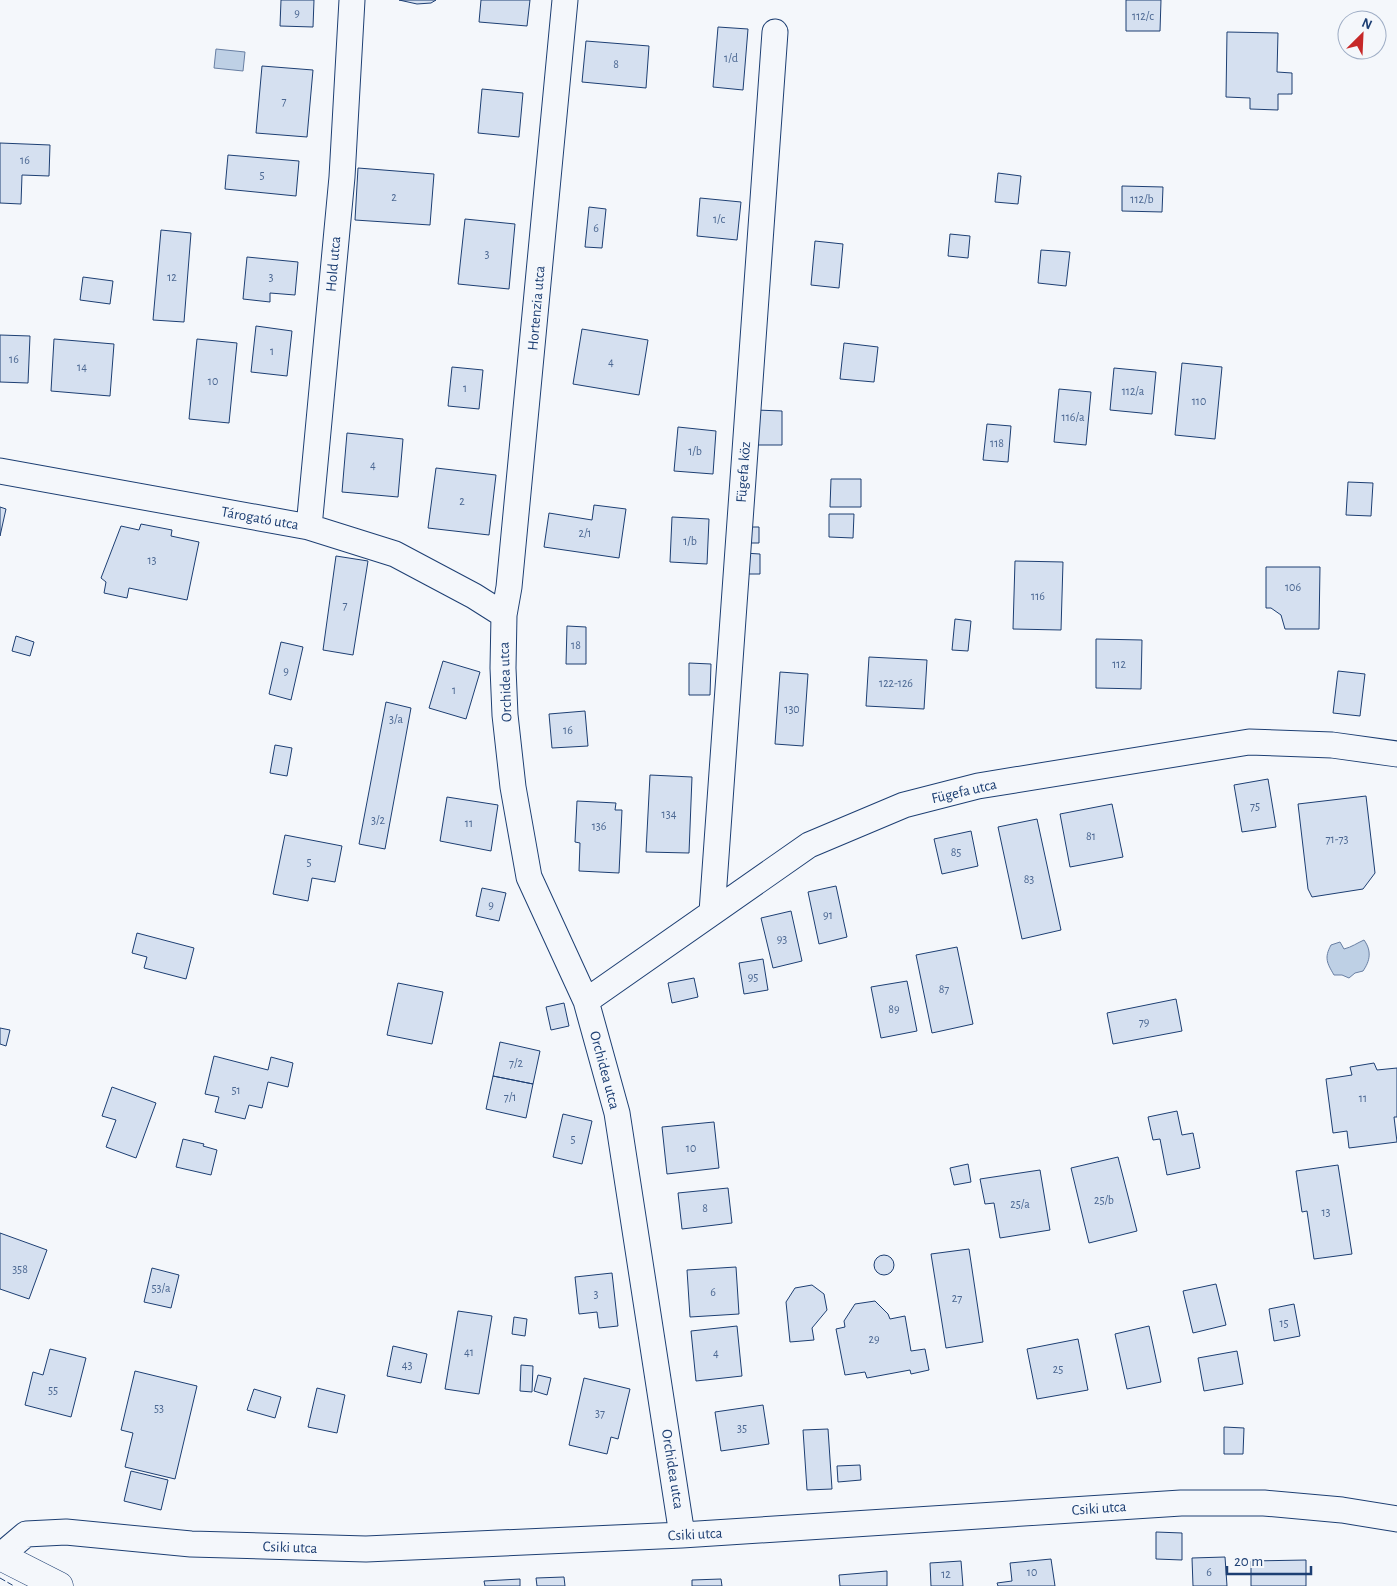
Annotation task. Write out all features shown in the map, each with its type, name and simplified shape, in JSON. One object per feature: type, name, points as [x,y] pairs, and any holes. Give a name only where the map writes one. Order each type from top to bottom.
[{"type":"main road","points":[[0,1556],[58,1586]]},
{"type":"street","name":"Hold utca","points":[[309,527],[342,177],[352,0]]},
{"type":"street","name":"Hortenzia utca","points":[[504,615],[510,577],[565,0]]},
{"type":"street","name":"Fügefa köz","points":[[712,912],[775,32]]},
{"type":"street","name":"Tárogató utca","points":[[0,471],[309,527],[395,554],[474,596],[504,615]]},
{"type":"street","name":"Orchidea utca","points":[[504,615],[503,668],[505,715],[513,787],[529,877],[586,1001],[618,1113],[682,1534]]},
{"type":"street","name":"Fügefa utca","points":[[586,1001],[808,845],[904,805],[978,786],[1249,742],[1332,745],[1397,754]]},
{"type":"street","name":"Csiki utca","points":[[0,1556],[26,1534],[66,1532],[191,1544],[366,1549],[682,1534],[1181,1503],[1264,1503],[1342,1510],[1397,1519]]},
{"type":"water","points":[[216,49],[245,52],[243,71],[214,68]]},
{"type":"water","points":[[1364,940],[1369,956],[1363,971],[1355,973],[1349,978],[1342,975],[1334,975],[1327,960],[1331,945],[1340,942],[1344,949]]},
{"type":"building","points":[[281,0],[314,0],[313,27],[280,26]]},
{"type":"building","points":[[399,0],[436,0],[431,3],[417,4]]},
{"type":"building","points":[[481,0],[530,0],[527,26],[479,22]]},
{"type":"building","points":[[1126,0],[1161,0],[1160,31],[1126,31]]},
{"type":"building","points":[[718,27],[748,29],[743,90],[713,87]]},
{"type":"building","points":[[1227,32],[1278,33],[1277,72],[1292,73],[1292,94],[1278,94],[1278,110],[1250,109],[1250,98],[1226,97]]},
{"type":"building","points":[[586,41],[649,46],[646,88],[582,82]]},
{"type":"building","points":[[262,66],[313,70],[307,137],[256,133]]},
{"type":"building","points":[[482,89],[523,93],[519,137],[478,133]]},
{"type":"building","points":[[0,143],[50,145],[49,176],[22,175],[21,204],[0,203]]},
{"type":"building","points":[[228,155],[299,161],[296,196],[225,189]]},
{"type":"building","points":[[358,168],[434,174],[430,225],[355,220]]},
{"type":"building","points":[[998,173],[1021,176],[1018,204],[995,202]]},
{"type":"building","points":[[1122,186],[1163,187],[1162,212],[1122,211]]},
{"type":"building","points":[[700,198],[741,202],[737,240],[697,236]]},
{"type":"building","points":[[589,207],[606,209],[602,248],[585,247]]},
{"type":"building","points":[[465,219],[515,224],[509,289],[458,284]]},
{"type":"building","points":[[161,230],[191,233],[184,322],[153,320]]},
{"type":"building","points":[[950,234],[970,236],[968,258],[948,256]]},
{"type":"building","points":[[815,241],[843,244],[839,288],[811,285]]},
{"type":"building","points":[[1041,250],[1070,252],[1066,286],[1038,283]]},
{"type":"building","points":[[247,257],[298,262],[295,295],[270,293],[270,302],[243,299]]},
{"type":"building","points":[[83,277],[113,281],[110,304],[80,300]]},
{"type":"building","points":[[256,326],[292,331],[287,376],[251,372]]},
{"type":"building","points":[[582,329],[648,340],[639,395],[573,384]]},
{"type":"building","points":[[0,335],[30,336],[28,383],[0,382]]},
{"type":"building","points":[[54,339],[114,344],[110,396],[51,391]]},
{"type":"building","points":[[197,339],[237,343],[229,423],[189,419]]},
{"type":"building","points":[[844,343],[878,347],[874,382],[840,379]]},
{"type":"building","points":[[1182,363],[1222,367],[1215,439],[1175,435]]},
{"type":"building","points":[[452,367],[483,370],[479,409],[448,406]]},
{"type":"building","points":[[1114,368],[1156,372],[1152,414],[1110,410]]},
{"type":"building","points":[[1059,389],[1091,392],[1086,445],[1054,442]]},
{"type":"building","points":[[756,410],[782,411],[782,445],[756,445]]},
{"type":"building","points":[[987,424],[1011,426],[1008,462],[983,460]]},
{"type":"building","points":[[678,427],[716,431],[713,474],[674,471]]},
{"type":"building","points":[[347,433],[403,439],[398,497],[342,492]]},
{"type":"building","points":[[436,468],[496,475],[489,535],[428,528]]},
{"type":"building","points":[[831,479],[861,479],[861,507],[830,507]]},
{"type":"building","points":[[1348,482],[1373,483],[1371,516],[1346,515]]},
{"type":"building","points":[[594,505],[626,509],[619,558],[544,547],[549,513],[592,520]]},
{"type":"building","points":[[0,507],[6,509],[0,536]]},
{"type":"building","points":[[829,514],[854,514],[853,538],[829,537]]},
{"type":"building","points":[[672,517],[709,519],[707,564],[670,562]]},
{"type":"building","points":[[141,524],[172,530],[171,536],[199,542],[187,600],[129,588],[127,598],[104,593],[106,582],[101,578],[121,526],[139,530]]},
{"type":"building","points":[[747,527],[759,527],[759,543],[747,543]]},
{"type":"building","points":[[744,553],[760,554],[760,574],[743,574]]},
{"type":"building","points":[[336,556],[368,561],[353,655],[323,650]]},
{"type":"building","points":[[1015,561],[1063,562],[1061,630],[1013,629]]},
{"type":"building","points":[[1266,567],[1320,567],[1319,629],[1285,629],[1281,615],[1271,608],[1266,608]]},
{"type":"building","points":[[955,619],[971,621],[968,651],[952,650]]},
{"type":"building","points":[[567,626],[586,627],[586,664],[566,664]]},
{"type":"building","points":[[16,636],[34,642],[30,656],[12,651]]},
{"type":"building","points":[[1096,639],[1142,640],[1141,689],[1096,688]]},
{"type":"building","points":[[281,642],[303,647],[291,700],[269,694]]},
{"type":"building","points":[[869,657],[927,660],[924,709],[866,706]]},
{"type":"building","points":[[443,661],[480,672],[466,719],[429,708]]},
{"type":"building","points":[[689,663],[711,664],[710,695],[689,695]]},
{"type":"building","points":[[1338,671],[1365,674],[1360,716],[1333,713]]},
{"type":"building","points":[[780,672],[808,674],[803,746],[775,744]]},
{"type":"building","points":[[386,702],[411,708],[385,849],[359,844]]},
{"type":"building","points":[[585,711],[588,746],[552,748],[549,714]]},
{"type":"building","points":[[275,745],[292,748],[287,776],[270,773]]},
{"type":"building","points":[[650,775],[692,777],[689,853],[646,852]]},
{"type":"building","points":[[1268,779],[1276,827],[1242,832],[1234,785]]},
{"type":"building","points":[[1366,796],[1375,873],[1363,889],[1312,897],[1308,889],[1298,804]]},
{"type":"building","points":[[447,797],[498,805],[491,851],[440,841]]},
{"type":"building","points":[[577,801],[616,803],[615,810],[622,810],[619,873],[579,871],[580,843],[575,842]]},
{"type":"building","points":[[1112,804],[1123,857],[1070,867],[1060,814]]},
{"type":"building","points":[[1037,819],[1061,930],[1022,939],[998,827]]},
{"type":"building","points":[[971,831],[978,866],[942,874],[934,839]]},
{"type":"building","points":[[285,835],[342,846],[335,882],[312,878],[308,901],[273,894]]},
{"type":"building","points":[[836,886],[847,937],[819,944],[808,892]]},
{"type":"building","points":[[482,888],[506,893],[499,921],[476,916]]},
{"type":"building","points":[[791,911],[802,961],[773,968],[761,918]]},
{"type":"building","points":[[137,933],[194,948],[186,979],[144,968],[147,957],[132,953]]},
{"type":"building","points":[[957,947],[973,1024],[932,1033],[916,955]]},
{"type":"building","points":[[763,959],[768,990],[744,994],[739,963]]},
{"type":"building","points":[[694,978],[698,997],[672,1003],[668,983]]},
{"type":"building","points":[[907,981],[917,1031],[881,1038],[871,987]]},
{"type":"building","points":[[398,983],[443,992],[432,1044],[387,1035]]},
{"type":"building","points":[[1176,999],[1182,1031],[1113,1044],[1107,1013]]},
{"type":"building","points":[[564,1003],[569,1026],[551,1030],[546,1007]]},
{"type":"building","points":[[0,1028],[10,1030],[6,1046],[0,1044]]},
{"type":"building","points":[[500,1042],[540,1051],[533,1084],[493,1076]]},
{"type":"building","points":[[214,1056],[268,1070],[271,1057],[293,1063],[288,1087],[268,1082],[262,1108],[249,1105],[245,1119],[215,1112],[219,1097],[205,1094]]},
{"type":"building","points":[[1374,1063],[1377,1070],[1397,1068],[1397,1117],[1394,1117],[1397,1142],[1349,1148],[1347,1131],[1333,1133],[1326,1079],[1352,1075],[1350,1067]]},
{"type":"building","points":[[493,1076],[533,1084],[526,1118],[486,1109]]},
{"type":"building","points":[[112,1087],[156,1103],[136,1158],[106,1147],[116,1120],[102,1116]]},
{"type":"building","points":[[1177,1111],[1182,1135],[1193,1133],[1200,1168],[1167,1175],[1160,1139],[1153,1140],[1148,1117]]},
{"type":"building","points":[[563,1114],[592,1121],[582,1164],[553,1157]]},
{"type":"building","points":[[714,1122],[719,1168],[667,1174],[662,1127]]},
{"type":"building","points":[[183,1139],[204,1144],[203,1146],[217,1150],[211,1175],[176,1167]]},
{"type":"building","points":[[1118,1157],[1137,1231],[1089,1243],[1071,1168]]},
{"type":"building","points":[[968,1164],[971,1182],[954,1185],[950,1168]]},
{"type":"building","points":[[1338,1165],[1352,1254],[1314,1259],[1307,1211],[1302,1212],[1296,1171]]},
{"type":"building","points":[[1040,1170],[1050,1230],[1000,1238],[994,1203],[985,1204],[980,1179]]},
{"type":"building","points":[[728,1188],[732,1223],[682,1229],[678,1193]]},
{"type":"building","points":[[0,1233],[47,1250],[29,1299],[0,1289]]},
{"type":"building","points":[[969,1249],[983,1342],[946,1348],[931,1254]]},
{"type":"building","points":[[884,1255],[891,1258],[894,1265],[891,1272],[884,1275],[877,1272],[874,1265],[877,1258]]},
{"type":"building","points":[[736,1267],[739,1314],[690,1317],[687,1270]]},
{"type":"building","points":[[152,1268],[179,1275],[171,1308],[144,1302]]},
{"type":"building","points":[[612,1273],[618,1326],[599,1328],[597,1312],[579,1314],[575,1277]]},
{"type":"building","points":[[1216,1284],[1226,1325],[1193,1333],[1183,1291]]},
{"type":"building","points":[[812,1285],[824,1294],[827,1310],[812,1328],[814,1340],[790,1342],[786,1302],[795,1288]]},
{"type":"building","points":[[875,1301],[888,1314],[890,1319],[905,1316],[911,1351],[925,1349],[929,1370],[911,1374],[910,1370],[867,1378],[865,1372],[845,1375],[836,1329],[845,1327],[844,1321],[855,1304]]},
{"type":"building","points":[[1294,1304],[1300,1336],[1274,1341],[1269,1309]]},
{"type":"building","points":[[458,1311],[492,1316],[479,1394],[445,1389]]},
{"type":"building","points":[[514,1317],[527,1319],[525,1336],[512,1334]]},
{"type":"building","points":[[737,1326],[742,1376],[696,1381],[691,1331]]},
{"type":"building","points":[[1149,1326],[1161,1382],[1127,1389],[1115,1334]]},
{"type":"building","points":[[1078,1339],[1088,1390],[1037,1399],[1027,1349]]},
{"type":"building","points":[[393,1346],[427,1354],[421,1383],[387,1376]]},
{"type":"building","points":[[50,1349],[86,1358],[71,1417],[25,1405],[33,1372],[43,1375]]},
{"type":"building","points":[[1237,1351],[1243,1384],[1204,1391],[1198,1358]]},
{"type":"building","points":[[521,1365],[533,1366],[532,1392],[520,1391]]},
{"type":"building","points":[[135,1371],[197,1386],[175,1479],[125,1467],[133,1433],[121,1430]]},
{"type":"building","points":[[538,1375],[551,1378],[547,1395],[534,1391]]},
{"type":"building","points":[[584,1378],[630,1389],[618,1439],[611,1437],[607,1454],[569,1445]]},
{"type":"building","points":[[317,1388],[345,1395],[337,1433],[308,1427]]},
{"type":"building","points":[[254,1389],[281,1397],[275,1418],[247,1410]]},
{"type":"building","points":[[763,1405],[769,1444],[721,1451],[715,1412]]},
{"type":"building","points":[[1224,1427],[1244,1428],[1243,1454],[1224,1454]]},
{"type":"building","points":[[828,1429],[832,1489],[807,1490],[803,1430]]},
{"type":"building","points":[[860,1465],[861,1480],[838,1482],[837,1466]]},
{"type":"building","points":[[131,1471],[168,1480],[161,1510],[124,1501]]},
{"type":"building","points":[[1156,1532],[1182,1533],[1182,1560],[1156,1559]]},
{"type":"building","points":[[1225,1557],[1227,1586],[1193,1586],[1192,1558]]},
{"type":"building","points":[[1051,1559],[1055,1586],[998,1586],[997,1583],[1012,1581],[1010,1563]]},
{"type":"building","points":[[1306,1560],[1306,1586],[1251,1586],[1251,1561]]},
{"type":"building","points":[[961,1561],[963,1586],[931,1586],[930,1563]]},
{"type":"building","points":[[887,1571],[887,1586],[840,1586],[839,1575]]},
{"type":"building","points":[[564,1577],[565,1586],[537,1586],[536,1578]]},
{"type":"building","points":[[520,1579],[520,1586],[485,1586],[484,1581]]},
{"type":"building","points":[[721,1579],[722,1586],[692,1586],[692,1580]]},
{"type":"fence","points":[[0,1578],[14,1586]]}]
